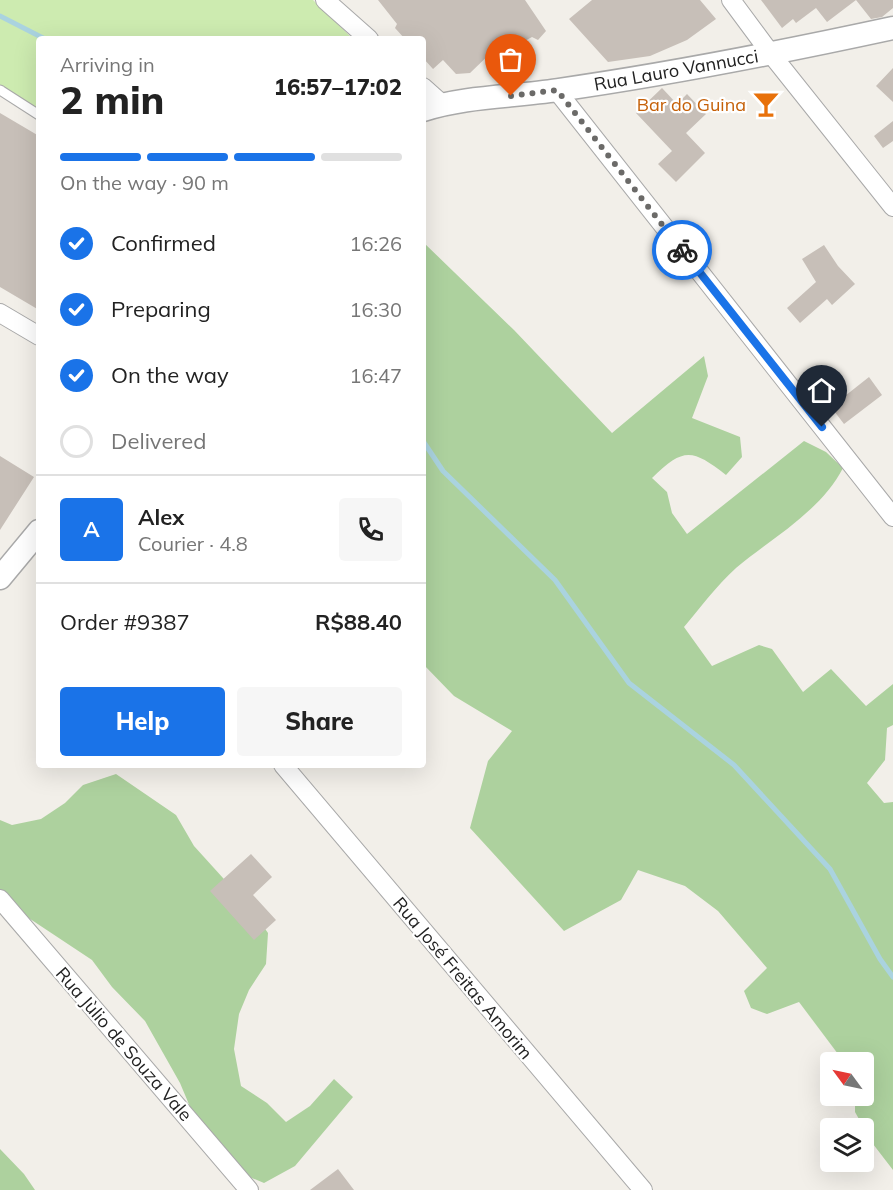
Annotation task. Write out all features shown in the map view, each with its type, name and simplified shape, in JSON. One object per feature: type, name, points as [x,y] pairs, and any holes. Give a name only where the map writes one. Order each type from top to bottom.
[{"type":"street","points":[[325,0],[366,36]]},
{"type":"street","points":[[731,0],[893,207]]},
{"type":"street","name":"Rua Lauro Vannucci","points":[[433,107],[557,90],[771,54],[893,28]]},
{"type":"street","points":[[557,90],[893,517]]},
{"type":"street","points":[[426,93],[433,107]]},
{"type":"street","points":[[0,313],[36,334]]},
{"type":"street","points":[[0,578],[36,535]]},
{"type":"street","name":"Rua José Freitas Amorim","points":[[286,768],[642,1190]]},
{"type":"street","name":"Rua Jùlio de Souza Vale","points":[[0,899],[249,1190]]},
{"type":"lane","points":[[0,90],[36,113]]},
{"type":"green space","points":[[0,0],[313,0],[350,36],[36,36],[36,113],[0,92]]},
{"type":"green space","points":[[426,245],[514,330],[612,433],[704,356],[708,376],[692,418],[740,437],[742,457],[726,475],[705,460],[688,455],[672,461],[652,478],[667,492],[672,513],[687,534],[804,441],[826,452],[843,468],[834,483],[809,511],[736,568],[715,589],[684,627],[712,666],[759,645],[772,649],[803,692],[831,669],[866,706],[893,684],[893,725],[887,728],[885,760],[867,783],[884,803],[893,802],[893,1170],[874,1145],[874,1118],[858,1118],[855,1112],[855,1106],[874,1106],[874,1052],[836,1052],[799,1002],[767,1014],[751,1008],[744,991],[767,968],[718,911],[685,886],[638,870],[621,900],[564,931],[470,828],[488,761],[512,731],[454,696],[426,667]]},
{"type":"green space","points":[[116,774],[176,815],[194,846],[252,910],[268,933],[266,964],[249,990],[239,1014],[234,1049],[241,1086],[267,1103],[286,1122],[310,1106],[334,1079],[353,1097],[295,1166],[264,1183],[240,1173],[209,1152],[180,1083],[145,1021],[112,987],[92,960],[0,899],[0,820],[12,825],[41,819],[65,803],[83,785]]},
{"type":"green space","points":[[0,1149],[24,1174],[35,1190],[0,1190]]},
{"type":"building","points":[[378,0],[525,0],[546,31],[538,40],[532,37],[505,52],[496,48],[470,73],[456,74],[443,60],[433,69],[426,61],[426,36],[402,36],[395,28],[397,24]]},
{"type":"building","points":[[592,0],[700,0],[716,19],[687,40],[650,56],[608,62],[569,19]]},
{"type":"building","points":[[761,0],[856,0],[827,22],[816,8],[796,23],[793,19],[782,28]]},
{"type":"building","points":[[856,0],[893,0],[893,8],[882,17],[871,19]]},
{"type":"building","points":[[893,68],[893,102],[876,86]]},
{"type":"building","points":[[662,88],[677,104],[687,94],[706,114],[686,133],[705,153],[676,182],[658,164],[672,151],[636,113]]},
{"type":"building","points":[[0,113],[36,134],[36,308],[0,287]]},
{"type":"building","points":[[893,121],[893,141],[883,148],[874,136]]},
{"type":"building","points":[[824,245],[838,266],[855,284],[832,305],[827,299],[800,323],[787,308],[816,282],[802,259]]},
{"type":"building","points":[[869,377],[882,395],[844,424],[831,407]]},
{"type":"building","points":[[0,456],[34,477],[0,530]]},
{"type":"building","points":[[251,854],[272,877],[253,895],[276,920],[254,940],[210,891]]},
{"type":"building","points":[[338,1169],[354,1190],[310,1190]]},
{"type":"waterway","points":[[0,16],[39,36]]},
{"type":"waterway","points":[[426,446],[443,471],[555,580],[629,683],[734,765],[830,869],[880,959],[893,977]]},
{"type":"way so far","points":[[511,96],[557,90],[682,250]]},
{"type":"place","name":"Bar do Guina","points":[[766,104]]},
{"type":"route","points":[[682,250],[822,427]]}]
